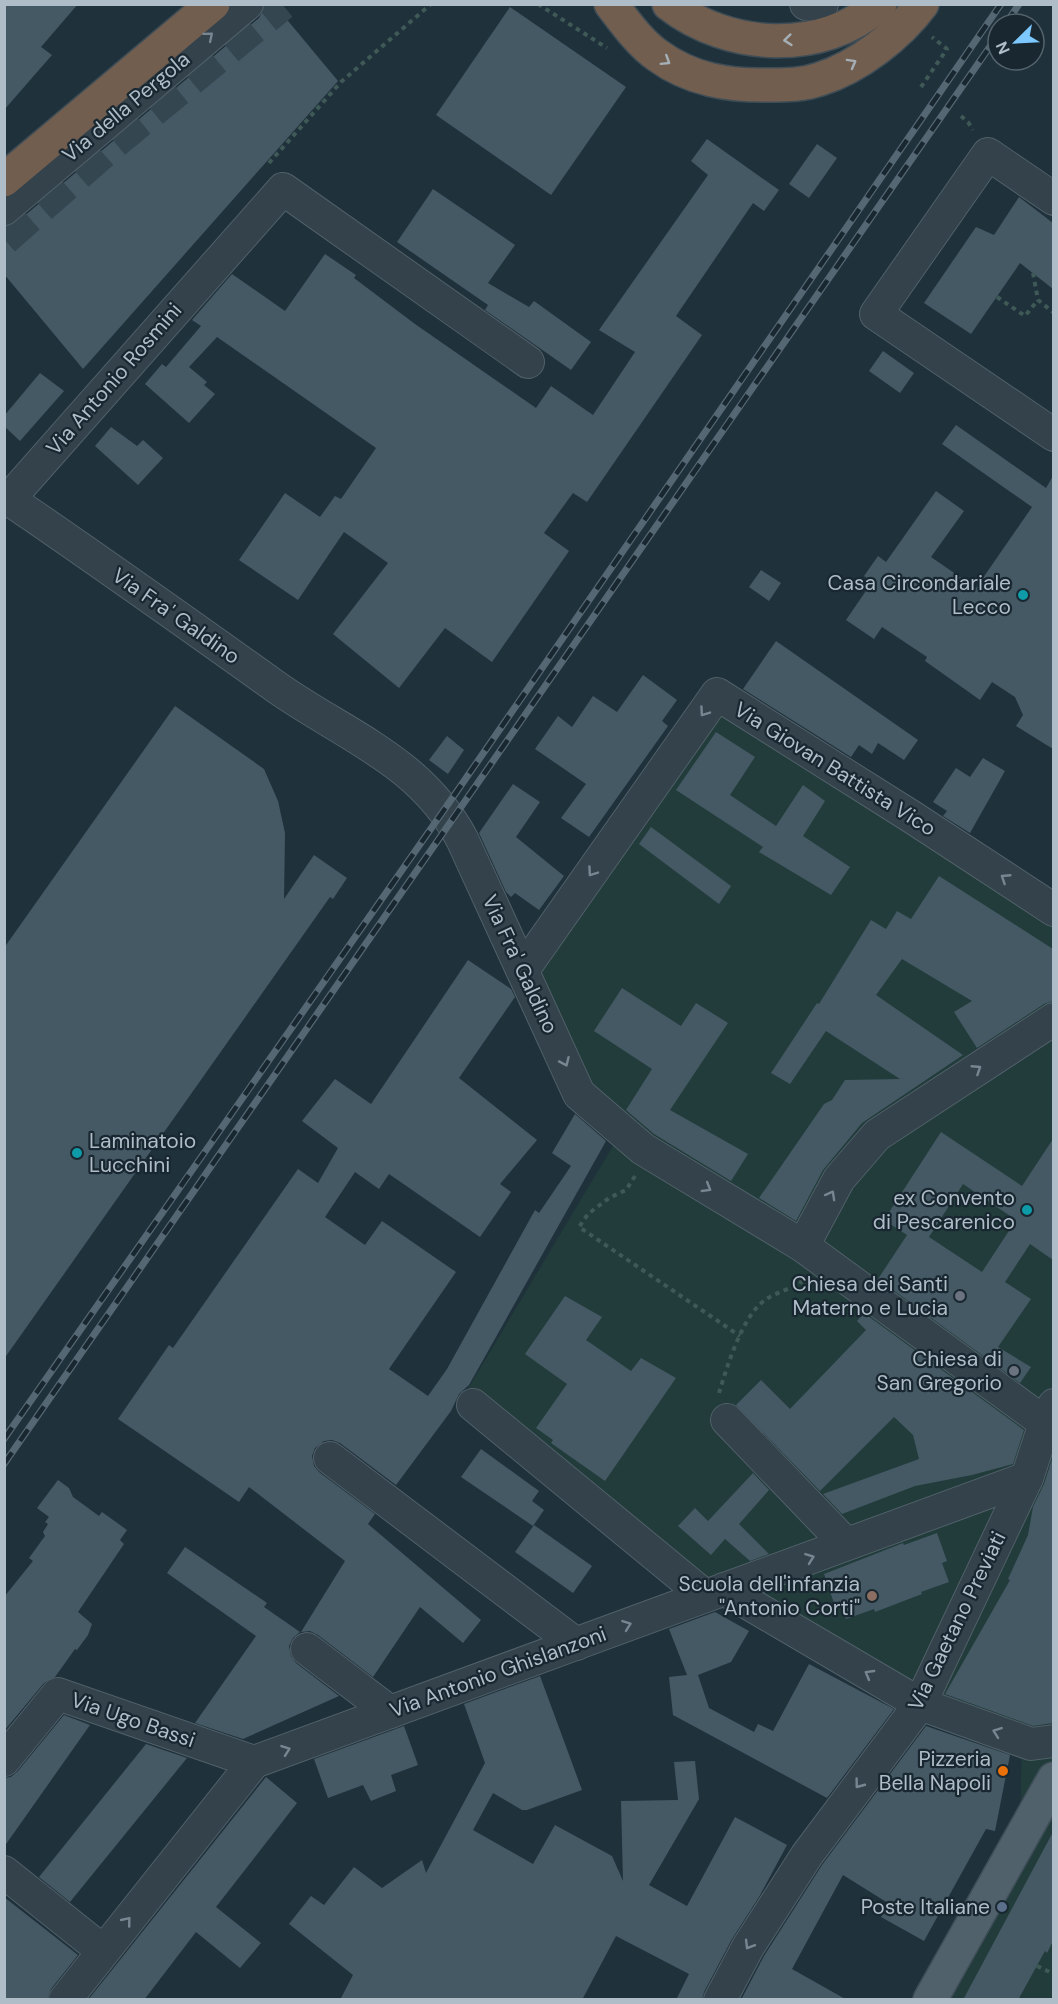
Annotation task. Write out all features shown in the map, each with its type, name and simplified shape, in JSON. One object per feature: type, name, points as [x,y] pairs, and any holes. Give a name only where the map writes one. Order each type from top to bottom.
[{"type":"highway","points":[[4,180],[213,4]]},
{"type":"highway","points":[[585,4],[639,38]]},
{"type":"highway","points":[[611,4],[639,38],[657,55],[676,67],[712,81],[747,86],[798,84],[829,76],[872,51],[901,28],[922,4]]},
{"type":"highway","points":[[669,4],[688,17],[721,33],[747,39],[791,41],[829,32],[849,24],[880,4]]},
{"type":"main road","points":[[930,2000],[1053,1779]]},
{"type":"street","name":"Via della Pergola","points":[[4,169],[196,4]]},
{"type":"street","name":"Via della Pergola","points":[[4,209],[247,4]]},
{"type":"street","points":[[1053,199],[988,154],[876,314],[1053,435]]},
{"type":"street","name":"Via Antonio Rosmini","points":[[7,497],[282,189],[528,362]]},
{"type":"street","name":"Via Fra' Galdino","points":[[7,497],[298,702],[380,752],[424,786],[453,822],[524,970],[579,1094],[650,1154],[810,1251],[1049,1414]]},
{"type":"street","name":"Via Giovan Battista Vico","points":[[524,970],[717,694],[912,817],[1053,910]]},
{"type":"street","points":[[810,1251],[839,1179],[876,1135],[1053,1018]]},
{"type":"street","points":[[473,1405],[715,1593],[920,1704],[1031,1744],[1053,1741]]},
{"type":"street","name":"Via Gaetano Previati","points":[[720,2000],[748,1947],[807,1855],[920,1704],[1027,1478],[1049,1414]]},
{"type":"street","points":[[726,1420],[846,1544]]},
{"type":"street","points":[[330,1458],[576,1644]]},
{"type":"street","name":"Via Antonio Ghislanzoni","points":[[254,1762],[1027,1478]]},
{"type":"street","points":[[307,1649],[390,1712]]},
{"type":"street","name":"Via Ugo Bassi","points":[[4,1760],[58,1694],[254,1762]]},
{"type":"street","points":[[65,2000],[254,1762]]},
{"type":"street","points":[[4,1872],[103,1952]]},
{"type":"path","points":[[1033,273],[1038,300],[1053,313]]},
{"type":"path","points":[[997,297],[1025,316],[1038,300]]},
{"type":"path","points":[[650,1154],[626,1190],[609,1198],[588,1214],[579,1227],[740,1336]]},
{"type":"path","points":[[726,1420],[716,1407],[728,1364],[745,1324],[764,1300],[800,1284],[810,1251]]},
{"type":"path","points":[[1037,1966],[1053,1974]]},
{"type":"green space","points":[[707,686],[1053,901],[1053,1999],[932,1999],[1020,1829],[1022,1732],[916,1707],[682,1571],[460,1402],[620,1134],[560,1092],[514,976]]},
{"type":"building","points":[[4,4],[78,4],[41,47],[52,55],[4,110]]},
{"type":"building","points":[[266,4],[274,4],[338,81],[83,369],[4,274],[4,227],[16,223],[259,18]]},
{"type":"building","points":[[510,7],[626,87],[551,195],[436,115]]},
{"type":"building","points":[[707,139],[779,190],[764,211],[753,203],[676,316],[702,335],[587,502],[573,493],[544,533],[569,551],[492,662],[445,628],[399,688],[333,634],[388,563],[344,532],[298,600],[239,560],[285,493],[320,517],[335,496],[341,499],[376,448],[217,337],[189,367],[207,382],[204,385],[215,394],[189,423],[145,384],[162,364],[166,367],[201,326],[192,320],[232,274],[285,311],[325,254],[356,275],[354,278],[415,324],[536,408],[551,386],[593,415],[635,352],[599,330],[708,175],[691,161]]},
{"type":"building","points":[[817,144],[837,158],[809,198],[789,184]]},
{"type":"building","points":[[433,189],[515,245],[488,283],[529,307],[534,301],[591,342],[571,370],[485,310],[488,305],[397,242]]},
{"type":"building","points":[[1019,197],[1053,223],[1053,289],[1020,263],[971,334],[924,303],[976,227],[994,235]]},
{"type":"building","points":[[883,351],[914,373],[900,393],[869,371]]},
{"type":"building","points":[[40,373],[64,391],[20,441],[4,426],[4,416]]},
{"type":"building","name":"Casa Circondariale Lecco","points":[[956,425],[1046,488],[1053,476],[1053,749],[1016,726],[1023,715],[1015,697],[992,682],[980,700],[925,661],[927,657],[882,627],[874,639],[846,620],[872,582],[864,576],[878,556],[886,562],[936,491],[964,511],[931,557],[976,588],[1032,507],[942,444]]},
{"type":"building","points":[[111,427],[137,446],[143,440],[163,458],[138,485],[95,446]]},
{"type":"building","points":[[761,570],[781,583],[769,601],[749,587]]},
{"type":"building","points":[[776,641],[918,740],[904,760],[878,743],[872,754],[859,745],[851,757],[743,689]]},
{"type":"building","points":[[643,675],[677,700],[662,721],[668,726],[589,837],[561,818],[586,784],[535,749],[558,716],[572,727],[593,696],[617,712]]},
{"type":"building","name":"Laminatoio Lucchini","points":[[175,706],[264,769],[278,801],[285,833],[284,899],[314,855],[347,878],[333,899],[330,897],[4,1359],[4,948]]},
{"type":"building","points":[[716,732],[755,757],[730,795],[776,826],[803,785],[825,801],[803,836],[850,867],[831,895],[759,852],[763,847],[676,790]]},
{"type":"building","points":[[447,736],[464,750],[448,774],[429,760]]},
{"type":"building","points":[[983,758],[1005,771],[970,833],[943,816],[947,811],[933,802],[956,768],[970,777]]},
{"type":"building","points":[[513,784],[540,802],[516,837],[564,876],[539,910],[515,893],[511,897],[506,892],[479,833]]},
{"type":"building","points":[[651,827],[731,886],[719,904],[639,844]]},
{"type":"building","points":[[939,876],[1053,949],[1053,1001],[1044,1004],[977,1048],[954,1012],[972,1001],[902,959],[876,995],[963,1055],[862,1123],[823,1170],[796,1221],[759,1198],[824,1104],[832,1100],[845,1080],[900,1079],[826,1031],[790,1084],[771,1073],[817,1003],[819,1004],[871,920],[886,929],[897,911],[911,919]]},
{"type":"building","points":[[468,960],[511,989],[515,997],[459,1078],[537,1140],[500,1184],[511,1192],[480,1237],[389,1174],[379,1189],[355,1172],[325,1217],[365,1245],[382,1221],[456,1272],[389,1369],[428,1396],[447,1369],[535,1210],[539,1213],[571,1166],[552,1153],[575,1114],[606,1141],[469,1385],[459,1394],[451,1411],[396,1485],[340,1443],[332,1440],[324,1441],[315,1448],[312,1456],[314,1466],[319,1472],[375,1514],[368,1524],[481,1620],[463,1643],[420,1607],[373,1677],[318,1635],[310,1631],[301,1632],[345,1561],[249,1487],[239,1502],[118,1419],[169,1345],[173,1348],[298,1169],[318,1183],[338,1148],[302,1121],[335,1079],[371,1104]]},
{"type":"building","points":[[622,988],[681,1026],[696,1003],[728,1023],[670,1110],[748,1154],[731,1181],[654,1134],[626,1110],[652,1069],[594,1031]]},
{"type":"building","points":[[941,1132],[1022,1186],[1053,1139],[1053,1260],[1030,1244],[1005,1282],[1031,1299],[998,1347],[1031,1367],[1020,1383],[878,1279],[907,1235],[884,1220]],"holes":[[[963,1184],[1016,1220],[982,1272],[929,1237]]]},
{"type":"building","points":[[565,1296],[602,1317],[586,1340],[631,1371],[641,1358],[676,1378],[605,1481],[551,1443],[553,1440],[536,1428],[567,1384],[525,1354]]},
{"type":"building","points":[[864,1313],[1024,1430],[1013,1464],[915,1486],[842,1514],[823,1494],[919,1459],[913,1435],[894,1417],[820,1491],[736,1405],[761,1380],[790,1409],[866,1330],[857,1321]]},
{"type":"building","points":[[481,1449],[539,1491],[532,1501],[544,1510],[533,1526],[461,1477]]},
{"type":"building","points":[[1053,1456],[1053,1723],[1033,1726],[945,1694],[1010,1580],[1008,1579],[1028,1535],[1033,1507],[1044,1484]]},
{"type":"building","points":[[753,1473],[769,1490],[739,1524],[769,1554],[750,1561],[725,1539],[711,1555],[678,1526],[695,1508],[708,1521]]},
{"type":"building","points":[[58,1480],[69,1488],[73,1497],[99,1516],[102,1512],[127,1530],[120,1540],[124,1544],[78,1612],[92,1624],[88,1635],[55,1677],[44,1683],[4,1731],[4,1597],[33,1561],[29,1558],[45,1536],[43,1532],[48,1524],[45,1522],[49,1517],[37,1508]]},
{"type":"building","points":[[534,1525],[592,1566],[573,1593],[515,1552]]},
{"type":"building","points":[[937,1533],[947,1561],[942,1563],[949,1582],[875,1612],[874,1609],[846,1619],[840,1601],[834,1603],[824,1574],[903,1543],[904,1545]]},
{"type":"building","points":[[185,1547],[267,1603],[264,1607],[300,1632],[289,1646],[291,1656],[296,1663],[339,1696],[243,1739],[195,1723],[256,1636],[167,1573]]},
{"type":"building","points":[[715,1612],[749,1631],[731,1662],[698,1675],[709,1708],[754,1732],[758,1724],[773,1731],[809,1664],[894,1709],[827,1798],[673,1715],[669,1677],[687,1675],[669,1629]]},
{"type":"building","points":[[540,1676],[582,1790],[527,1810],[522,1810],[493,1793],[473,1830],[533,1864],[555,1825],[612,1856],[623,1881],[621,1801],[678,1800],[674,1762],[695,1761],[699,1799],[649,1885],[687,1906],[735,1817],[787,1845],[759,1897],[732,1939],[702,2000],[676,2000],[689,1974],[616,1936],[582,2000],[340,2000],[353,1975],[289,1924],[311,1896],[324,1905],[354,1867],[382,1888],[422,1860],[426,1873],[485,1763],[464,1704]]},
{"type":"building","points":[[64,1715],[90,1725],[4,1847],[4,1778],[11,1777],[18,1771]]},
{"type":"building","points":[[404,1726],[418,1765],[391,1775],[396,1791],[371,1801],[363,1785],[328,1798],[314,1759]]},
{"type":"building","points":[[926,1726],[1010,1755],[995,1831],[986,1829],[924,1941],[881,1917],[888,1903],[843,1875],[792,1969],[847,2000],[741,2000],[764,1956],[822,1865]]},
{"type":"building","points":[[146,1744],[187,1758],[70,1902],[39,1877]]},
{"type":"building","points":[[266,1777],[297,1803],[216,1907],[261,1943],[240,1968],[196,1932],[144,2000],[88,2000]]},
{"type":"building","points":[[1053,1832],[1053,1941],[1047,1953],[1045,1951],[1018,2000],[963,2000]]},
{"type":"building","points":[[4,1897],[78,1955],[51,1989],[47,2000],[4,2000]]},
{"type":"tunnel","points":[[4,239],[111,145],[282,4]]},
{"type":"railway","points":[[4,1439],[444,810],[1001,4]]},
{"type":"railway","points":[[1014,12],[1019,4]]},
{"type":"railway","points":[[4,1464],[986,52]]},
{"type":"place","name":"Casa Circondariale Lecco","points":[[1023,595]]},
{"type":"place","name":"Laminatoio Lucchini","points":[[77,1153]]},
{"type":"place","name":"ex Convento di Pescarenico","points":[[1027,1210]]},
{"type":"place","name":"Chiesa dei Santi Materno e Lucia","points":[[960,1296]]},
{"type":"place","name":"Chiesa di San Gregorio","points":[[1014,1371]]},
{"type":"place","name":"Scuola dell'infanzia \"Antonio Corti\"","points":[[872,1596]]},
{"type":"place","name":"Pizzeria Bella Napoli","points":[[1003,1771]]},
{"type":"place","name":"Poste Italiane","points":[[1002,1907]]}]
